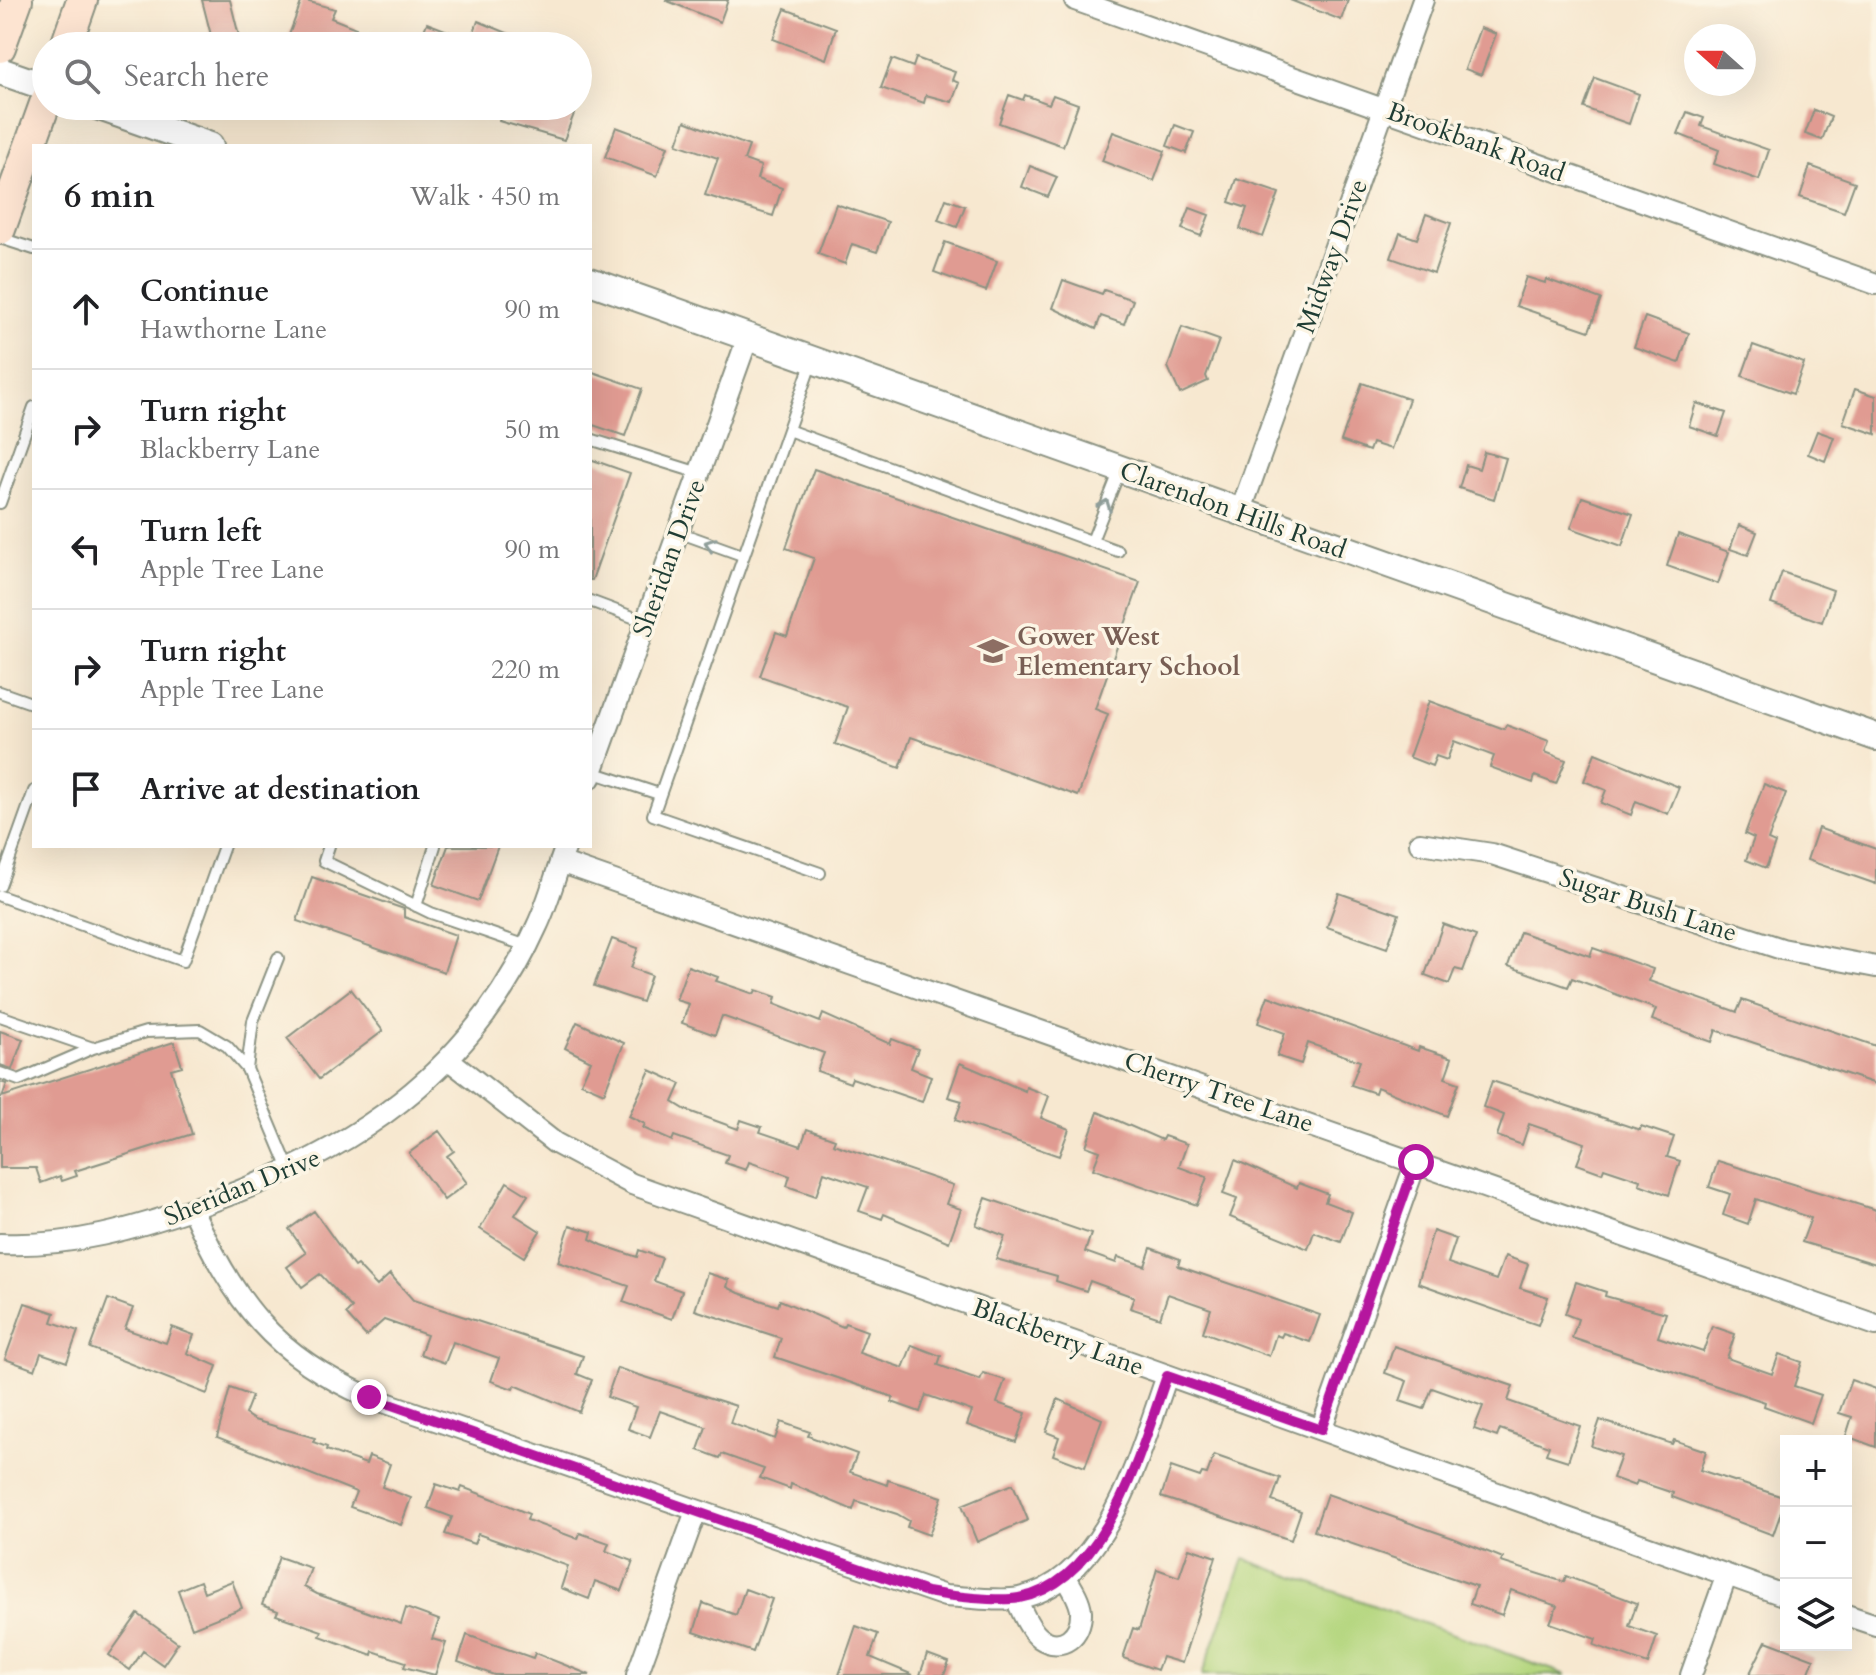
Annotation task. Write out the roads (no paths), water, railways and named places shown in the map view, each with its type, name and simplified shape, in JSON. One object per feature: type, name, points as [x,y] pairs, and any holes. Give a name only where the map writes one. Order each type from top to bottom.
[{"type":"main road","points":[[0,47],[17,0]]},
{"type":"main road","points":[[71,32],[82,0]]},
{"type":"main road","points":[[0,229],[39,120]]},
{"type":"street","name":"Brookbank Road","points":[[1075,0],[1876,284]]},
{"type":"street","name":"Midway Drive","points":[[1240,513],[1423,0]]},
{"type":"street","points":[[0,71],[32,82]]},
{"type":"street","points":[[137,120],[204,144]]},
{"type":"street","name":"Clarendon Hills Road","points":[[592,282],[1876,737]]},
{"type":"street","name":"Sheridan Drive","points":[[592,772],[748,337]]},
{"type":"street","name":"Sugar Bush Lane","points":[[1420,843],[1492,854],[1782,949],[1876,967]]},
{"type":"street","name":"Sheridan Drive","points":[[0,1244],[53,1244],[113,1235],[192,1209],[290,1171],[369,1126],[411,1095],[448,1059],[492,1005],[527,946],[563,854]]},
{"type":"street","name":"Cherry Tree Lane","points":[[563,854],[1876,1325]]},
{"type":"street","name":"Blackberry Lane","points":[[448,1059],[555,1143],[632,1184],[1780,1594]]},
{"type":"street","points":[[1321,1430],[1416,1162]]},
{"type":"street","points":[[192,1209],[221,1271],[248,1310],[272,1337],[328,1380],[927,1592],[1016,1599],[1039,1593],[1065,1576],[1117,1510],[1167,1376]]},
{"type":"street","points":[[637,1675],[696,1511]]},
{"type":"street","points":[[1016,1599],[1037,1636],[1052,1644],[1069,1641],[1079,1629],[1081,1608],[1065,1576]]},
{"type":"street","points":[[1691,1675],[1726,1577]]},
{"type":"street","points":[[1852,1617],[1876,1625]]},
{"type":"lane","points":[[0,238],[32,248]]},
{"type":"lane","points":[[812,360],[653,815],[820,873]]},
{"type":"lane","points":[[0,503],[32,413]]},
{"type":"lane","points":[[788,430],[1118,551]]},
{"type":"lane","points":[[592,440],[699,473]]},
{"type":"lane","points":[[1092,541],[1120,470]]},
{"type":"lane","points":[[678,532],[742,555]]},
{"type":"lane","points":[[592,602],[646,622]]},
{"type":"lane","points":[[0,692],[32,703]]},
{"type":"lane","points":[[592,775],[659,794]]},
{"type":"lane","points":[[0,886],[32,797]]},
{"type":"lane","points":[[0,896],[183,961],[223,848]]},
{"type":"lane","points":[[328,848],[324,861],[416,906],[527,946]]},
{"type":"lane","points":[[416,906],[434,848]]},
{"type":"lane","points":[[247,1069],[253,1021],[278,958]]},
{"type":"lane","points":[[0,1016],[93,1048]]},
{"type":"lane","points":[[0,1073],[19,1080],[93,1048],[146,1032],[200,1030],[227,1046],[247,1069],[290,1171]]},
{"type":"place","name":"Gower West Elementary School","points":[[993,651]]}]
